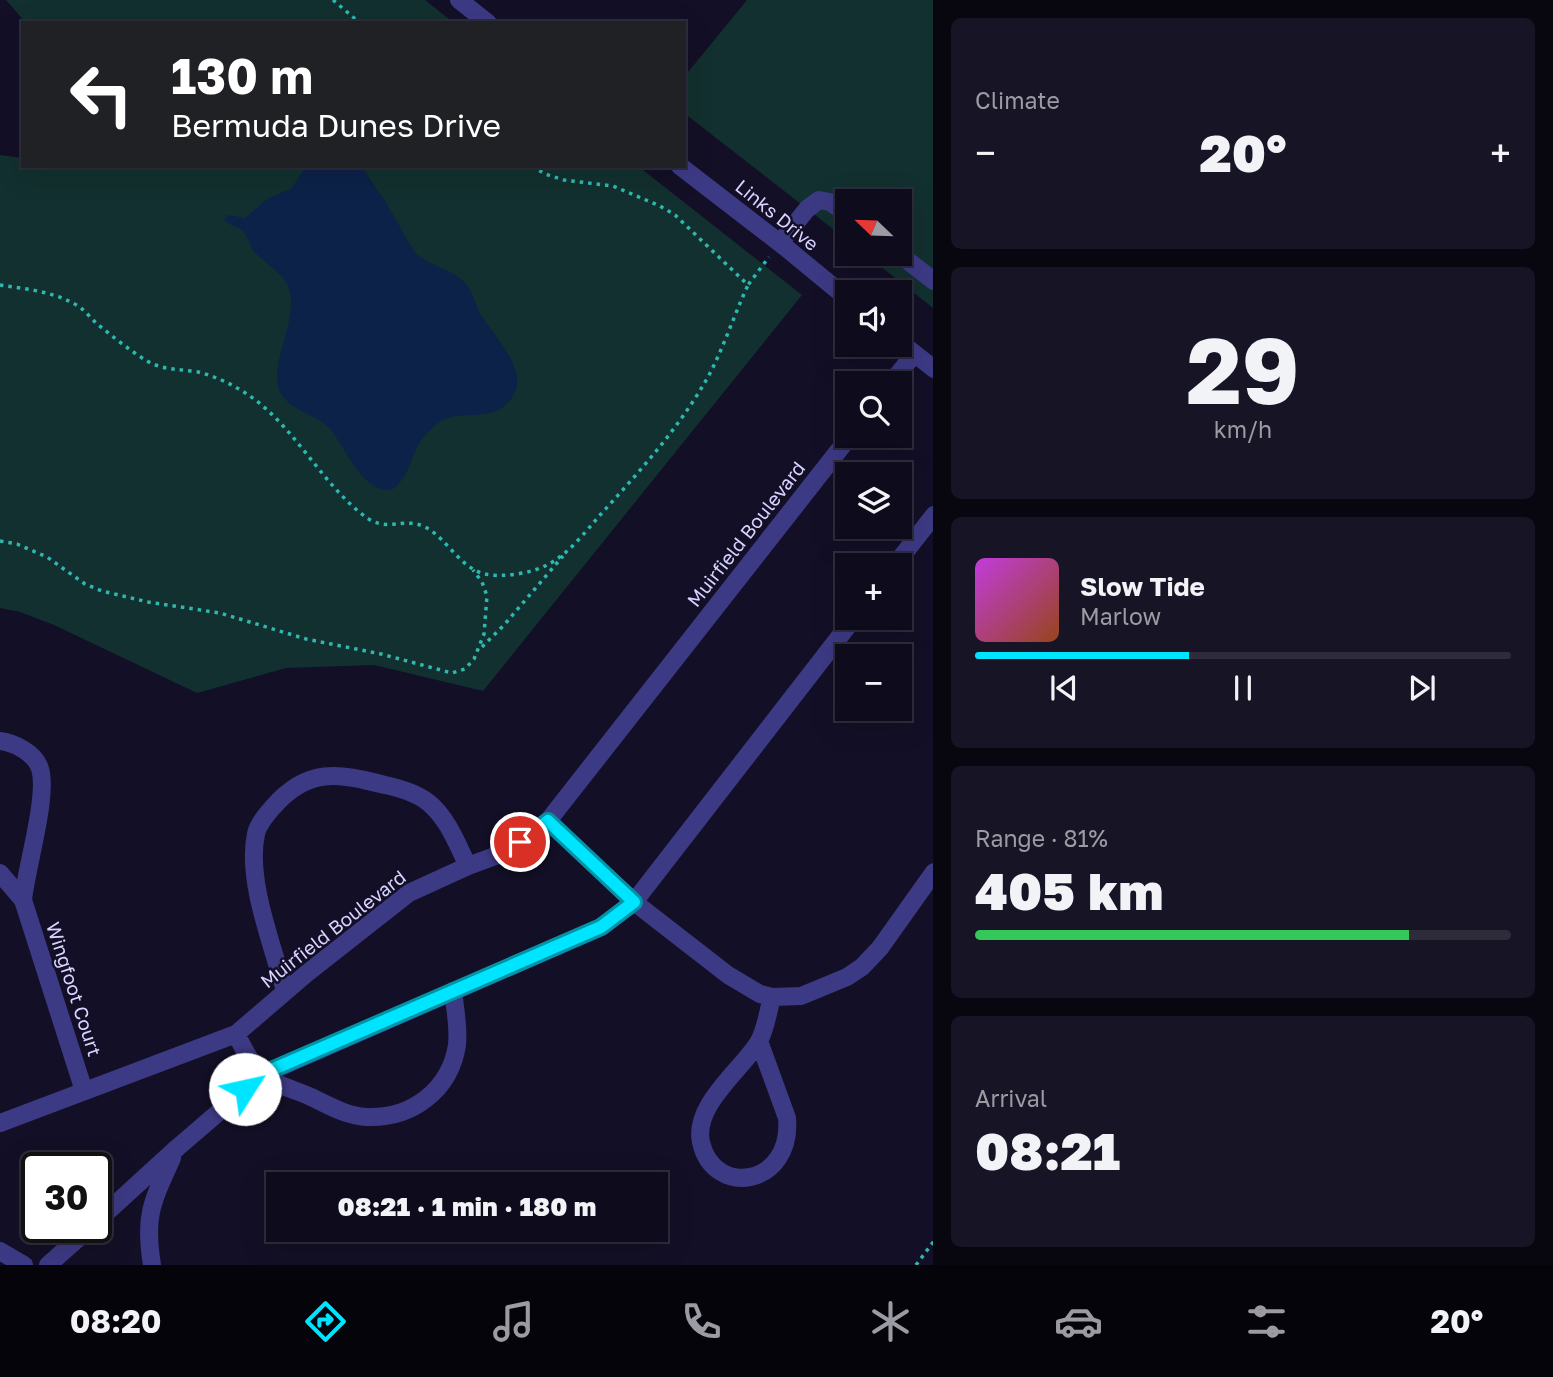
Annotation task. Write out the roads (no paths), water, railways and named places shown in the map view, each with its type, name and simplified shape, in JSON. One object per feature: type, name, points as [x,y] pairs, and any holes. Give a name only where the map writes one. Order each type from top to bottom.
[{"type":"street","points":[[459,0],[485,21]]},
{"type":"street","name":"Links Drive","points":[[683,168],[835,288]]},
{"type":"street","points":[[779,243],[807,209],[818,200],[835,206]]},
{"type":"street","points":[[912,264],[933,281]]},
{"type":"street","points":[[901,371],[914,354],[933,369]]},
{"type":"street","name":"Muirfield Boulevard","points":[[0,1123],[236,1034],[285,991],[409,893],[506,852],[548,821],[841,448]]},
{"type":"street","points":[[904,553],[933,515]]},
{"type":"street","points":[[112,1207],[262,1074],[601,927],[634,902],[845,630]]},
{"type":"street","name":"Wingfoot Court","points":[[0,741],[12,743],[27,752],[39,765],[44,786],[25,875],[23,900],[84,1091]]},
{"type":"street","points":[[285,991],[256,884],[253,852],[257,831],[282,796],[304,781],[324,776],[348,775],[404,789],[427,801],[444,818],[468,866]]},
{"type":"street","points":[[548,821],[634,902],[728,975],[761,994],[772,997],[801,996],[846,977],[862,967],[880,948],[933,872]]},
{"type":"street","name":"Wingfoot Court","points":[[0,873],[23,900]]},
{"type":"street","points":[[236,1034],[262,1074],[345,1113],[365,1117],[386,1116],[410,1110],[427,1099],[442,1084],[453,1064],[457,1029],[453,991]]},
{"type":"street","points":[[759,1041],[787,1118],[786,1144],[772,1167],[761,1175],[735,1177],[710,1162],[701,1140],[700,1127],[709,1105],[759,1041],[772,997]]},
{"type":"street","points":[[152,1265],[148,1221],[153,1199],[177,1148]]},
{"type":"street","points":[[48,1265],[73,1243]]},
{"type":"street","points":[[0,1251],[24,1265]]},
{"type":"water","points":[[305,168],[362,168],[415,253],[456,275],[465,283],[481,315],[512,360],[517,384],[513,396],[503,407],[487,414],[444,419],[423,438],[405,475],[393,489],[382,489],[364,478],[330,429],[290,404],[279,390],[277,369],[289,319],[291,294],[280,275],[253,250],[243,231],[224,220],[228,215],[245,218],[267,199],[292,188]]}]
